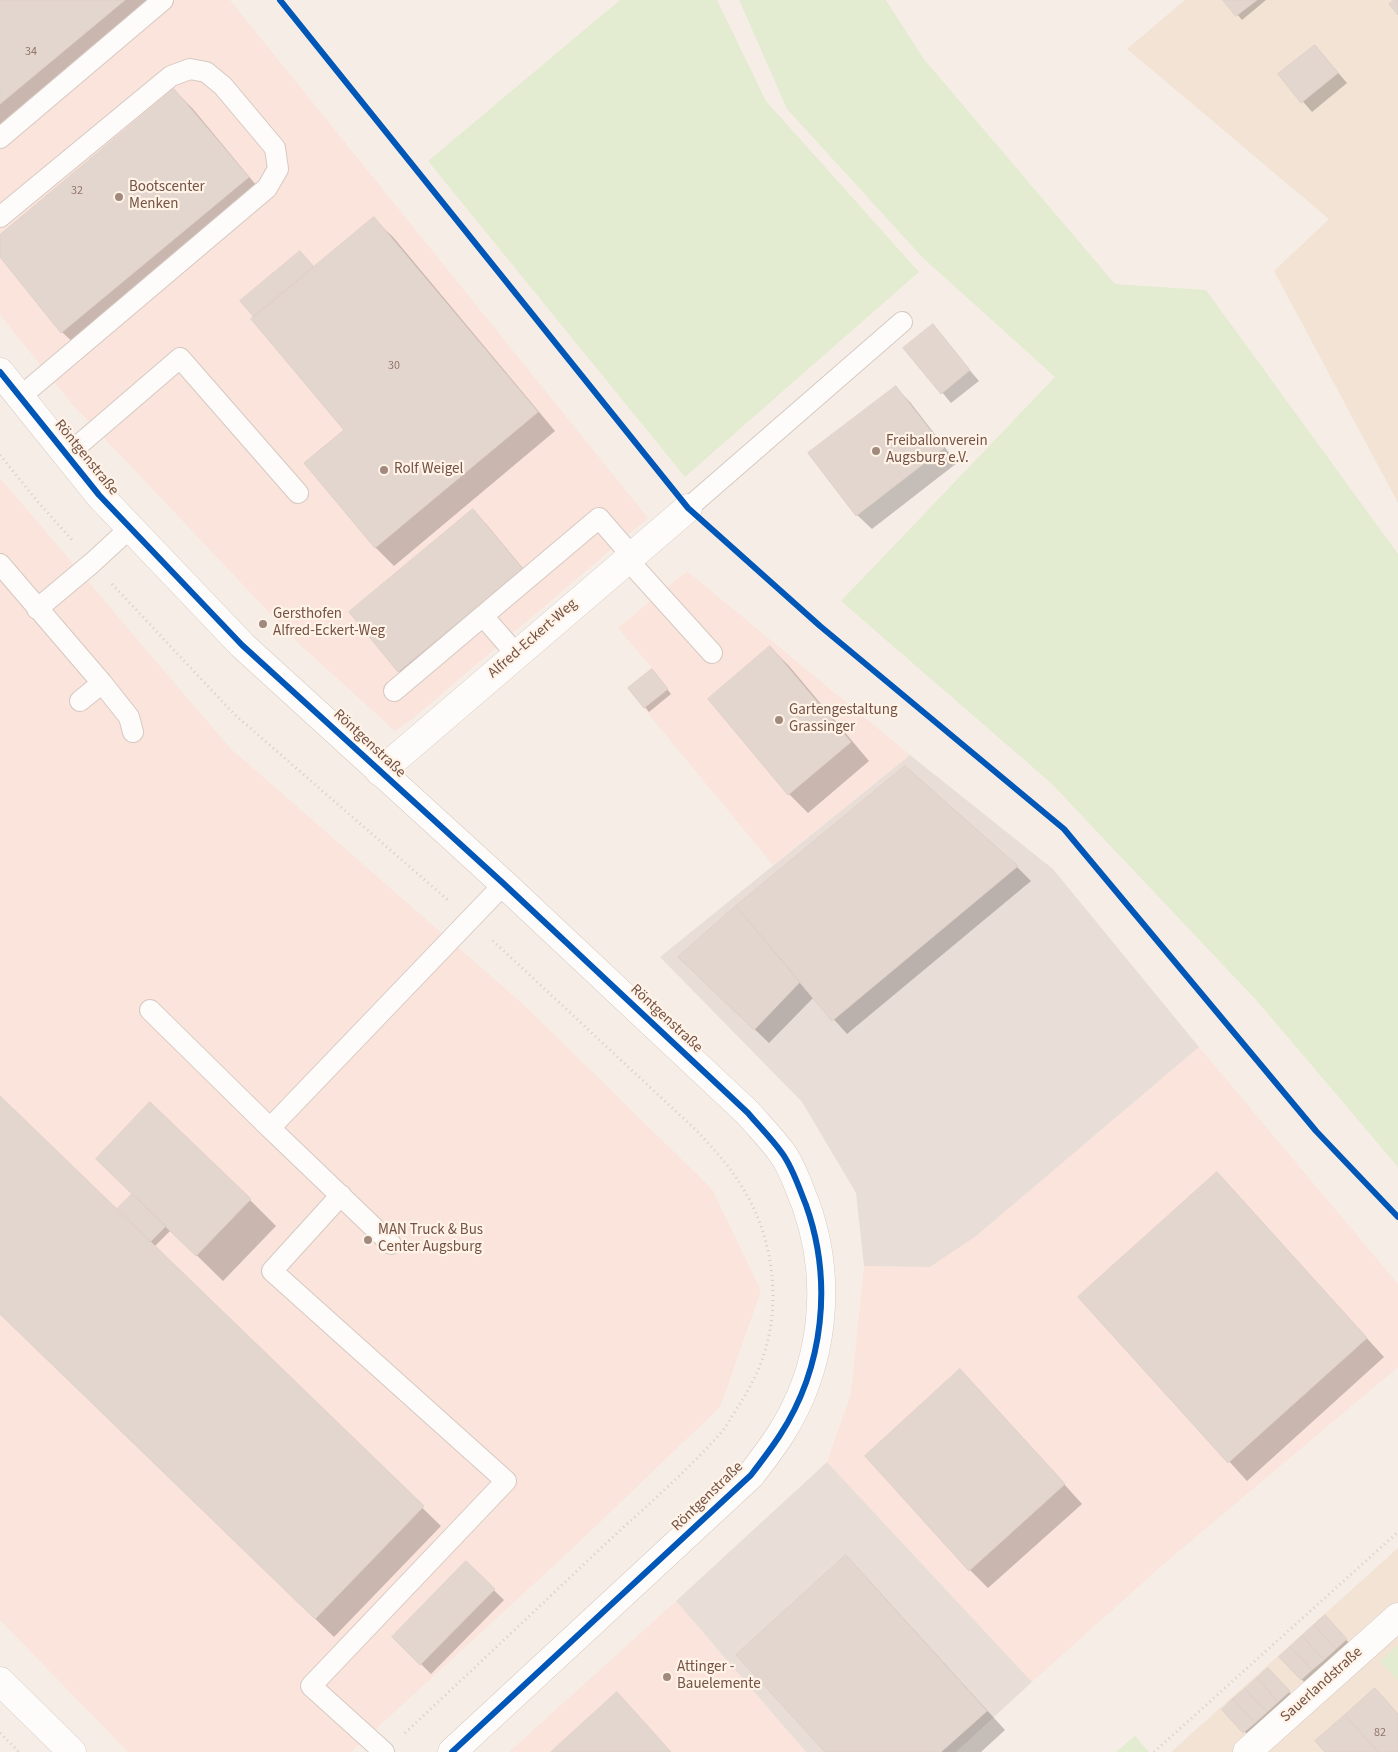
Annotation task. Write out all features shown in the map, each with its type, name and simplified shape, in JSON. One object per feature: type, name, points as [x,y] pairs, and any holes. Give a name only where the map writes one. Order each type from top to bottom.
[{"type":"street","name":"Röntgenstraße","points":[[0,372],[99,495],[242,645],[504,884],[748,1113],[783,1154],[802,1194],[810,1218],[819,1251],[822,1286],[819,1340],[805,1386],[781,1434],[751,1475],[452,1752]]},
{"type":"street","name":"Alfred-Eckert-Weg","points":[[380,772],[688,508]]},
{"type":"street","name":"Sauerlandstraße","points":[[1247,1752],[1398,1618]]},
{"type":"street","points":[[0,1681],[72,1752]]},
{"type":"lane","points":[[0,138],[163,0]]},
{"type":"lane","points":[[0,217],[171,76],[190,69],[206,72],[223,86],[275,148],[278,169],[267,188],[20,397]]},
{"type":"lane","points":[[688,508],[902,322]]},
{"type":"lane","points":[[67,455],[180,358],[298,493]]},
{"type":"lane","points":[[394,691],[599,518],[629,557],[712,653]]},
{"type":"lane","points":[[37,609],[130,528]]},
{"type":"lane","points":[[0,564],[129,717],[133,732]]},
{"type":"lane","points":[[483,616],[516,654]]},
{"type":"lane","points":[[80,701],[102,683]]},
{"type":"lane","points":[[270,1128],[504,884]]},
{"type":"lane","points":[[150,1010],[392,1244]]},
{"type":"lane","points":[[341,1195],[272,1271],[506,1481],[311,1686],[384,1752]]},
{"type":"path","points":[[0,455],[38,502],[92,563],[234,714],[470,919],[697,1131],[718,1154],[739,1183],[754,1209],[765,1237],[772,1268],[769,1329],[762,1360],[750,1388],[721,1433],[673,1481],[399,1738]]},
{"type":"path","points":[[1154,1752],[1398,1532]]},
{"type":"path","points":[[0,1734],[19,1752]]},
{"type":"shaded area","points":[[0,0],[230,0],[648,518],[411,720],[395,731],[296,641],[71,403],[0,315]]},
{"type":"shaded area","points":[[1185,0],[1398,0],[1398,503],[1274,271],[1329,219],[1127,49]]},
{"type":"shaded area","name":"MAN Truck & Bus Center Augsburg","points":[[0,478],[230,748],[524,1005],[712,1189],[761,1291],[720,1407],[574,1547],[351,1752],[128,1752],[0,1620]]},
{"type":"shaded area","points":[[687,571],[910,755],[773,865],[627,688],[652,668],[618,628]]},
{"type":"shaded area","points":[[910,755],[1053,869],[1199,1047],[975,1237],[930,1267],[864,1266],[856,1193],[802,1102],[660,957]]},
{"type":"shaded area","points":[[1199,1047],[1398,1284],[1398,1367],[1166,1562],[1032,1682],[827,1462],[851,1394],[864,1266],[930,1267],[975,1237]]},
{"type":"shaded area","points":[[827,1462],[1032,1682],[956,1752],[806,1752],[676,1601]]},
{"type":"shaded area","points":[[1398,1548],[1398,1752],[1171,1752]]},
{"type":"shaded area","name":"Attinger - Bauelemente","points":[[676,1601],[806,1752],[509,1752]]},
{"type":"green space","points":[[620,0],[717,0],[766,101],[919,272],[685,477],[428,161]]},
{"type":"green space","points":[[739,0],[886,0],[923,58],[1115,284],[1206,290],[1398,554],[1398,1167],[1257,1001],[1051,783],[841,601],[1055,377],[922,257],[787,109]]},
{"type":"green space","points":[[1398,1645],[1398,1681],[1380,1661]]},
{"type":"green space","points":[[1135,1736],[1149,1752],[1116,1752]]},
{"type":"building","points":[[0,0],[125,0],[0,104]]},
{"type":"building","points":[[1223,0],[1257,0],[1236,16]]},
{"type":"building","points":[[1398,0],[1398,15],[1389,4]]},
{"type":"building","points":[[1315,45],[1338,73],[1301,103],[1278,74]]},
{"type":"building","points":[[174,89],[249,177],[61,333],[0,257],[0,235]]},
{"type":"building","points":[[374,217],[538,412],[375,548],[304,463],[344,430],[251,319]]},
{"type":"building","points":[[300,251],[314,267],[254,317],[240,301]]},
{"type":"building","points":[[933,324],[970,370],[941,394],[903,348]]},
{"type":"building","name":"Freiballonverein Augsburg e.V.","points":[[896,386],[944,448],[856,516],[808,453]]},
{"type":"building","points":[[473,509],[523,569],[398,672],[349,612]]},
{"type":"building","name":"Gartengestaltung Grassinger","points":[[770,646],[851,742],[788,795],[708,699]]},
{"type":"building","points":[[652,669],[668,689],[644,708],[628,688]]},
{"type":"building","points":[[905,766],[1018,866],[832,1021],[736,906]]},
{"type":"building","points":[[736,906],[800,982],[754,1030],[678,957]]},
{"type":"building","points":[[0,1096],[424,1506],[315,1619],[0,1314]]},
{"type":"building","points":[[150,1102],[251,1199],[196,1256],[96,1159]]},
{"type":"building","points":[[1217,1172],[1367,1338],[1228,1463],[1078,1297]]},
{"type":"building","points":[[132,1194],[166,1226],[150,1242],[117,1209]]},
{"type":"building","points":[[960,1369],[1065,1484],[969,1571],[865,1456]]},
{"type":"building","points":[[846,1555],[987,1711],[941,1752],[825,1752],[736,1655]]},
{"type":"building","points":[[466,1561],[495,1589],[420,1665],[392,1637]]},
{"type":"building","points":[[1325,1615],[1347,1639],[1336,1649],[1314,1625]]},
{"type":"building","points":[[1314,1625],[1336,1649],[1324,1660],[1302,1636]]},
{"type":"building","points":[[1302,1636],[1324,1660],[1312,1670],[1290,1647]]},
{"type":"building","points":[[1290,1647],[1312,1670],[1301,1680],[1279,1657]]},
{"type":"building","points":[[1268,1668],[1290,1691],[1278,1702],[1257,1678]]},
{"type":"building","points":[[1257,1678],[1278,1702],[1267,1712],[1245,1689]]},
{"type":"building","points":[[1375,1688],[1398,1714],[1398,1752],[1378,1752],[1345,1715]]},
{"type":"building","points":[[1245,1689],[1267,1712],[1255,1723],[1233,1699]]},
{"type":"building","points":[[617,1692],[671,1752],[551,1752]]},
{"type":"building","points":[[1233,1699],[1255,1723],[1243,1733],[1222,1710]]},
{"type":"building","points":[[1345,1715],[1378,1752],[1325,1752],[1315,1741]]},
{"type":"cycle path","points":[[280,0],[688,508],[820,626],[1064,829],[1316,1131],[1398,1217]]},
{"type":"cycle path","points":[[0,372],[99,495],[242,645],[504,884],[748,1113],[786,1159],[796,1178],[806,1205],[820,1263],[820,1323],[815,1352],[806,1381],[795,1409],[780,1435],[751,1475],[452,1752]]},
{"type":"place","name":"Bootscenter Menken","points":[[119,197]]},
{"type":"place","name":"Freiballonverein Augsburg e.V.","points":[[876,451]]},
{"type":"place","name":"Rolf Weigel","points":[[384,470]]},
{"type":"place","name":"Gersthofen Alfred-Eckert-Weg","points":[[263,624]]},
{"type":"place","name":"Gartengestaltung Grassinger","points":[[779,720]]},
{"type":"place","name":"MAN Truck & Bus Center Augsburg","points":[[368,1240]]},
{"type":"place","name":"Attinger - Bauelemente","points":[[667,1677]]}]
